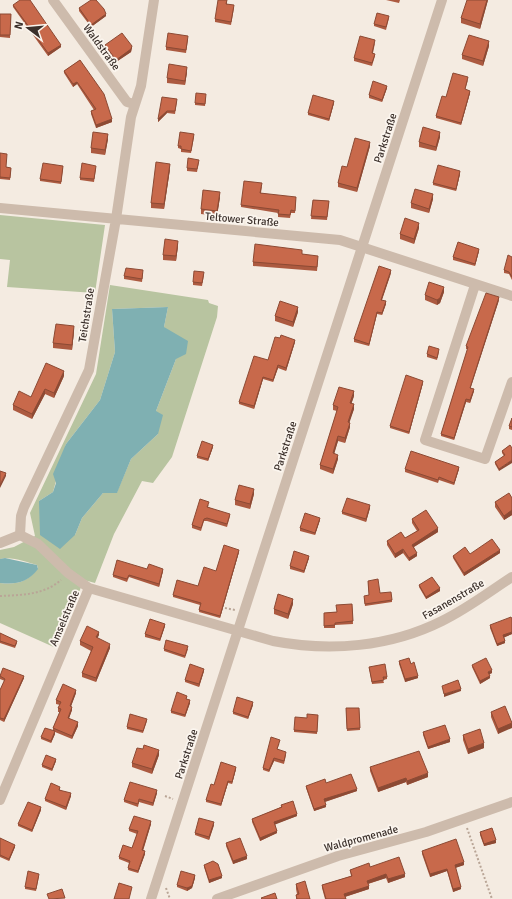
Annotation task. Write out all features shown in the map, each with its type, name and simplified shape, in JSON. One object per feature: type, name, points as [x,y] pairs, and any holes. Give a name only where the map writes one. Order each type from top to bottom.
[{"type":"street","name":"Waldstraße","points":[[53,0],[127,102],[134,104]]},
{"type":"street","name":"Teichstraße","points":[[20,535],[21,516],[24,507],[89,370],[116,219],[134,104],[140,86],[154,0]]},
{"type":"street","name":"Parkstraße","points":[[151,899],[442,0]]},
{"type":"street","name":"Teltower Straße","points":[[0,208],[340,240],[363,246],[374,252],[512,296]]},
{"type":"street","points":[[475,285],[425,440],[485,459],[512,382]]},
{"type":"street","points":[[0,543],[20,535],[38,544],[68,573],[89,588]]},
{"type":"street","name":"Fasanenstraße","points":[[238,631],[273,641],[318,647],[352,646],[385,641],[423,630],[442,621],[512,577]]},
{"type":"street","name":"Amselstraße","points":[[0,800],[89,588],[238,631]]},
{"type":"street","name":"Waldpromenade","points":[[217,899],[343,854],[419,834],[512,802]]},
{"type":"path","points":[[0,596],[20,595],[47,589],[68,573]]},
{"type":"path","points":[[226,608],[236,611]]},
{"type":"path","points":[[165,796],[174,799]]},
{"type":"path","points":[[464,819],[492,899]]},
{"type":"path","points":[[166,888],[170,899]]},
{"type":"green space","points":[[0,215],[105,225],[95,293],[7,287],[10,260],[0,259]]},
{"type":"green space","points":[[110,285],[208,300],[209,303],[218,306],[217,317],[172,457],[153,483],[142,481],[114,534],[95,583],[84,580],[56,648],[0,623],[0,583],[22,582],[30,577],[38,568],[37,565],[19,560],[9,558],[0,559],[0,550],[14,547],[35,536],[30,513],[96,374]],"holes":[[[168,307],[164,327],[176,359],[156,411],[158,434],[131,459],[117,492],[103,493],[82,518],[75,535],[39,501],[53,492],[66,444],[100,400],[115,352],[112,309]]]},
{"type":"water","points":[[168,307],[164,327],[188,341],[186,354],[176,359],[156,411],[163,415],[158,434],[131,459],[117,493],[103,493],[82,518],[75,535],[60,549],[40,535],[39,501],[53,492],[56,483],[53,474],[66,444],[100,400],[115,352],[112,309]]},
{"type":"water","points":[[5,558],[37,565],[38,569],[22,582],[0,583],[0,559]]},
{"type":"building","points":[[20,0],[30,0],[61,45],[48,53],[13,5]]},
{"type":"building","points":[[91,0],[96,0],[104,9],[106,14],[91,25],[79,8]]},
{"type":"building","points":[[218,0],[227,0],[226,4],[234,5],[231,22],[215,19]]},
{"type":"building","points":[[467,0],[487,0],[480,24],[461,18]]},
{"type":"building","points":[[377,13],[389,16],[386,27],[374,24]]},
{"type":"building","points":[[0,14],[11,14],[10,35],[0,35]]},
{"type":"building","points":[[122,33],[132,46],[131,49],[116,60],[105,45]]},
{"type":"building","points":[[168,33],[188,36],[186,50],[166,47]]},
{"type":"building","points":[[469,35],[489,41],[483,61],[462,55]]},
{"type":"building","points":[[360,36],[375,40],[372,53],[375,54],[372,63],[354,58]]},
{"type":"building","points":[[80,60],[104,94],[112,119],[96,125],[91,111],[96,109],[77,82],[73,84],[64,71]]},
{"type":"building","points":[[169,64],[187,67],[185,81],[167,78]]},
{"type":"building","points":[[453,73],[468,77],[465,89],[470,91],[461,123],[436,116],[442,96],[446,97]]},
{"type":"building","points":[[373,81],[387,86],[382,100],[369,95]]},
{"type":"building","points":[[196,93],[206,94],[205,104],[195,103]]},
{"type":"building","points":[[313,95],[334,101],[329,119],[308,113]]},
{"type":"building","points":[[162,97],[177,99],[175,111],[167,111],[158,119]]},
{"type":"building","points":[[423,127],[440,132],[436,147],[419,142]]},
{"type":"building","points":[[93,132],[108,134],[105,150],[91,148]]},
{"type":"building","points":[[180,132],[194,134],[191,151],[181,149],[181,146],[178,146]]},
{"type":"building","points":[[355,138],[370,142],[357,188],[338,183],[342,166],[347,167]]},
{"type":"building","points":[[0,153],[7,154],[6,167],[11,168],[10,178],[0,177]]},
{"type":"building","points":[[188,158],[199,160],[197,169],[187,168]]},
{"type":"building","points":[[156,162],[170,164],[164,204],[151,203]]},
{"type":"building","points":[[43,163],[63,166],[61,182],[40,179]]},
{"type":"building","points":[[82,163],[96,166],[94,179],[80,178]]},
{"type":"building","points":[[438,165],[460,171],[456,189],[433,183]]},
{"type":"building","points":[[244,181],[262,183],[260,193],[296,197],[295,211],[291,210],[290,215],[278,214],[279,210],[241,205]]},
{"type":"building","points":[[415,189],[433,194],[429,209],[411,203]]},
{"type":"building","points":[[203,190],[220,192],[217,211],[201,209]]},
{"type":"building","points":[[313,200],[329,201],[327,217],[311,216]]},
{"type":"building","points":[[405,218],[419,223],[414,239],[400,234]]},
{"type":"building","points":[[165,239],[178,241],[176,256],[163,255]]},
{"type":"building","points":[[458,242],[479,249],[475,264],[453,257]]},
{"type":"building","points":[[255,244],[302,250],[302,254],[318,256],[317,267],[253,262]]},
{"type":"building","points":[[508,255],[512,257],[512,277],[509,272],[504,270]]},
{"type":"building","points":[[379,266],[391,270],[381,300],[386,301],[382,313],[377,312],[369,344],[354,339]]},
{"type":"building","points":[[126,268],[143,270],[142,279],[124,276]]},
{"type":"building","points":[[194,271],[204,272],[202,283],[193,282]]},
{"type":"building","points":[[429,282],[444,287],[440,298],[437,300],[425,295]]},
{"type":"building","points":[[486,293],[499,297],[470,388],[474,389],[470,400],[466,399],[454,438],[441,434],[468,347],[466,346]]},
{"type":"building","points":[[280,301],[298,307],[293,322],[275,316]]},
{"type":"building","points":[[56,324],[74,326],[72,345],[53,343]]},
{"type":"building","points":[[281,335],[295,340],[286,368],[278,365],[273,380],[263,377],[254,406],[239,402],[254,356],[268,360],[275,337],[280,338]]},
{"type":"building","points":[[429,346],[439,349],[437,358],[427,354]]},
{"type":"building","points":[[46,363],[64,371],[54,393],[45,389],[32,414],[13,405],[19,391],[31,397]]},
{"type":"building","points":[[406,375],[423,381],[409,432],[390,426]]},
{"type":"building","points":[[339,387],[354,391],[350,403],[354,404],[345,438],[338,436],[333,453],[338,455],[333,469],[320,465],[338,407],[333,405]]},
{"type":"building","points":[[512,418],[512,427],[509,426]]},
{"type":"building","points":[[202,441],[213,445],[208,459],[197,456]]},
{"type":"building","points":[[510,445],[512,448],[512,460],[499,469],[495,462],[505,455],[502,451]]},
{"type":"building","points":[[411,451],[459,467],[454,483],[439,477],[438,480],[405,469]]},
{"type":"building","points":[[0,471],[6,473],[0,485]]},
{"type":"building","points":[[239,485],[254,489],[250,504],[235,500]]},
{"type":"building","points":[[509,493],[512,498],[512,510],[504,516],[495,502]]},
{"type":"building","points":[[347,498],[370,505],[366,519],[342,512]]},
{"type":"building","points":[[200,499],[209,502],[207,507],[230,514],[227,524],[207,518],[204,519],[201,528],[192,525]]},
{"type":"building","points":[[426,510],[438,528],[412,545],[417,553],[409,558],[403,549],[395,554],[387,541],[401,532],[405,538],[419,530],[412,519]]},
{"type":"building","points":[[305,513],[320,518],[315,533],[300,528]]},
{"type":"building","points":[[492,539],[500,550],[464,573],[453,556],[465,547],[470,554]]},
{"type":"building","points":[[224,545],[239,550],[220,616],[199,610],[201,603],[173,595],[177,580],[198,586],[204,567],[216,571]]},
{"type":"building","points":[[294,551],[309,556],[304,571],[290,566]]},
{"type":"building","points":[[117,560],[147,569],[149,564],[163,569],[159,584],[129,575],[127,579],[113,575]]},
{"type":"building","points":[[432,577],[440,588],[426,597],[419,585]]},
{"type":"building","points":[[378,579],[380,593],[391,592],[392,600],[365,604],[364,596],[369,595],[368,581]]},
{"type":"building","points":[[278,594],[293,599],[288,614],[274,609]]},
{"type":"building","points":[[352,604],[353,621],[324,626],[324,613],[337,612],[336,605]]},
{"type":"building","points":[[511,617],[512,632],[503,635],[505,641],[497,644],[490,625]]},
{"type":"building","points":[[150,619],[165,624],[160,639],[145,634]]},
{"type":"building","points":[[87,626],[99,632],[96,637],[110,644],[96,678],[82,673],[93,647],[80,641]]},
{"type":"building","points":[[0,633],[17,641],[15,646],[0,641]]},
{"type":"building","points":[[166,640],[188,646],[185,656],[164,649]]},
{"type":"building","points":[[409,658],[411,664],[414,662],[418,676],[405,679],[399,661]]},
{"type":"building","points":[[486,658],[492,670],[488,672],[490,676],[480,681],[472,665]]},
{"type":"building","points":[[190,664],[204,669],[199,684],[185,680]]},
{"type":"building","points":[[385,664],[387,677],[383,677],[384,680],[372,682],[369,667]]},
{"type":"building","points":[[3,668],[24,676],[4,719],[0,718],[0,690],[5,679],[0,676]]},
{"type":"building","points":[[458,680],[461,689],[444,694],[442,686]]},
{"type":"building","points":[[63,684],[76,690],[70,706],[72,707],[68,718],[78,722],[72,736],[53,728],[61,709],[58,708],[61,702],[56,700]]},
{"type":"building","points":[[177,692],[187,696],[186,699],[190,700],[185,715],[171,711]]},
{"type":"building","points":[[237,697],[253,702],[248,717],[233,712]]},
{"type":"building","points":[[505,706],[512,723],[498,729],[491,712]]},
{"type":"building","points":[[346,708],[359,708],[360,728],[347,729]]},
{"type":"building","points":[[130,714],[147,719],[143,731],[127,727]]},
{"type":"building","points":[[307,714],[318,715],[317,732],[294,730],[295,717],[307,718]]},
{"type":"building","points":[[445,725],[450,739],[428,747],[423,732]]},
{"type":"building","points":[[45,728],[55,731],[51,741],[41,737]]},
{"type":"building","points":[[480,729],[484,743],[468,749],[463,735]]},
{"type":"building","points":[[271,737],[280,740],[277,749],[286,752],[284,761],[274,758],[269,770],[263,768]]},
{"type":"building","points":[[144,745],[159,750],[152,769],[132,763],[137,748],[143,749]]},
{"type":"building","points":[[419,751],[428,773],[407,781],[406,778],[378,788],[370,767]]},
{"type":"building","points":[[46,755],[56,759],[52,769],[42,765]]},
{"type":"building","points":[[221,762],[236,767],[232,782],[228,781],[221,804],[206,800],[211,784],[214,785]]},
{"type":"building","points":[[351,774],[357,789],[324,799],[326,805],[314,809],[306,786],[325,779],[326,783]]},
{"type":"building","points":[[130,782],[157,790],[153,803],[139,799],[138,804],[124,800]]},
{"type":"building","points":[[51,783],[60,787],[59,790],[71,793],[66,807],[45,799]]},
{"type":"building","points":[[293,801],[297,814],[274,822],[277,831],[260,838],[252,819]]},
{"type":"building","points":[[28,802],[41,807],[32,830],[18,824]]},
{"type":"building","points":[[134,816],[151,821],[142,850],[145,851],[138,871],[128,868],[130,861],[119,857],[123,845],[132,848],[138,831],[129,829]]},
{"type":"building","points":[[199,818],[214,822],[209,837],[195,833]]},
{"type":"building","points":[[492,828],[496,840],[484,844],[480,832]]},
{"type":"building","points":[[0,838],[15,845],[9,859],[0,855]]},
{"type":"building","points":[[240,838],[247,856],[233,861],[226,843]]},
{"type":"building","points":[[456,839],[464,862],[455,865],[461,887],[453,889],[447,869],[430,874],[422,851]]},
{"type":"building","points":[[399,857],[405,874],[388,879],[386,874],[367,881],[369,886],[344,894],[346,899],[326,899],[322,885],[352,876],[350,870],[369,863],[370,867]]},
{"type":"building","points":[[213,861],[218,864],[222,876],[209,880],[204,865]]},
{"type":"building","points":[[28,871],[39,874],[36,889],[25,887]]},
{"type":"building","points":[[181,871],[195,875],[192,886],[187,888],[177,885]]},
{"type":"building","points":[[305,881],[310,899],[297,899],[296,895],[299,894],[296,884]]},
{"type":"building","points":[[119,883],[132,887],[129,899],[114,899]]},
{"type":"building","points":[[62,889],[65,898],[49,899],[47,894]]},
{"type":"building","points":[[275,893],[277,899],[261,898]]}]
